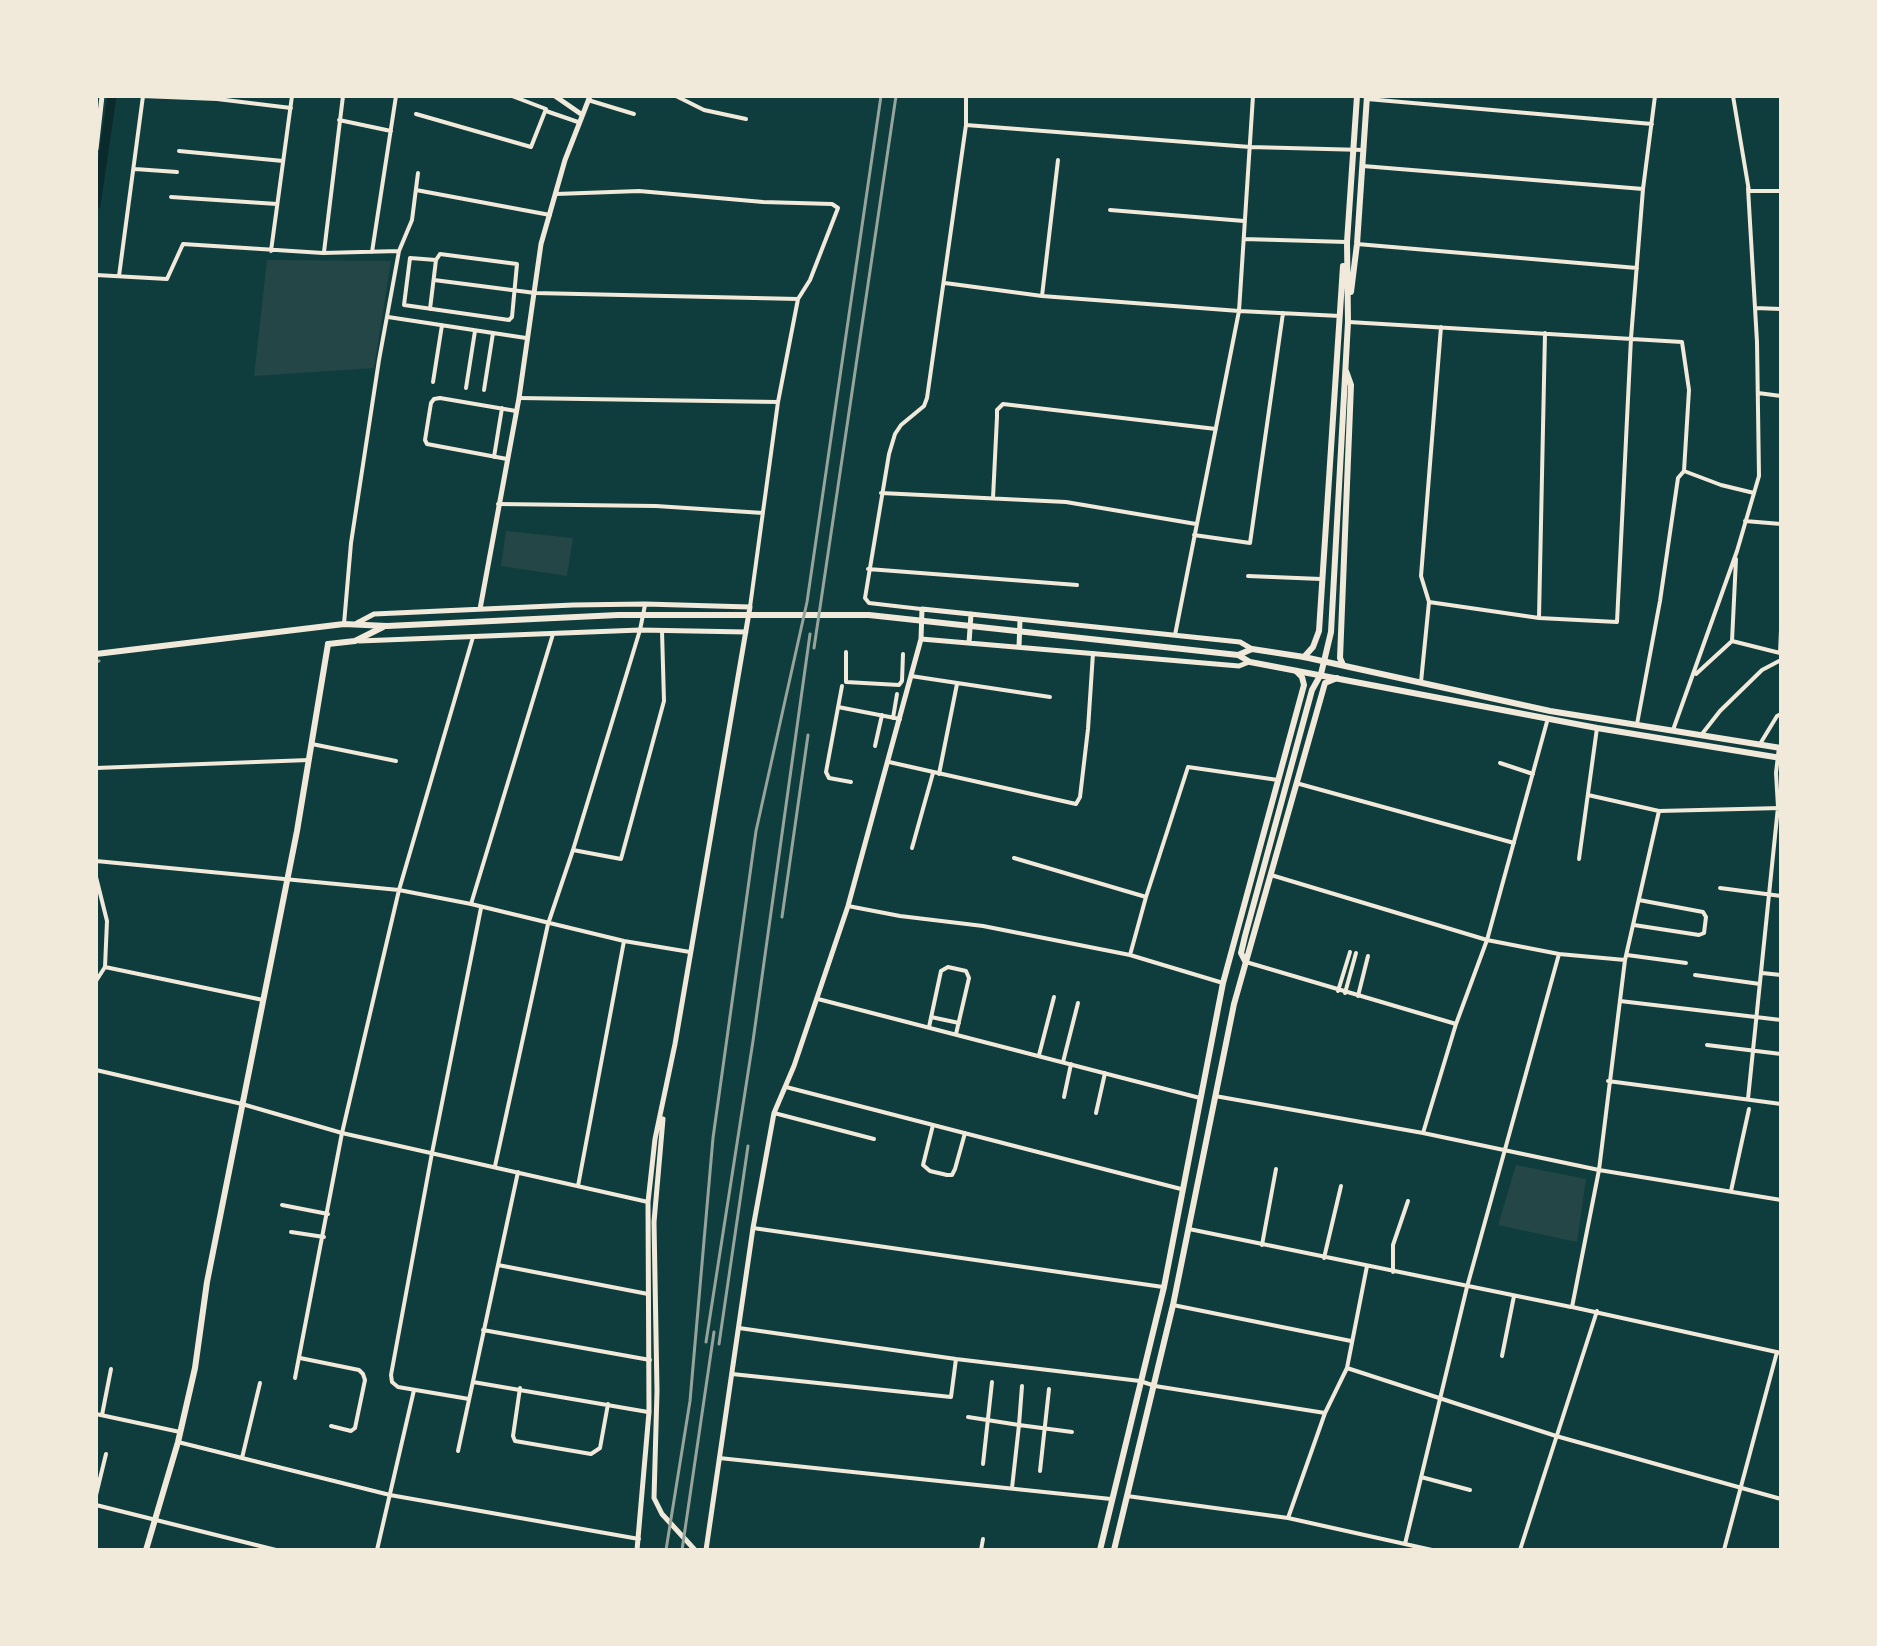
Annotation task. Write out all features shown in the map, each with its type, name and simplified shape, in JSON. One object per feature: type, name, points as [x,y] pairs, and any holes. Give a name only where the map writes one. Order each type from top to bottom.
[{"type":"main road","points":[[1246,962],[1241,953],[1245,936],[1312,690],[1321,674],[1328,648],[1357,96]]},
{"type":"main road","points":[[1304,657],[1313,647],[1319,631],[1345,318],[1357,244],[1367,97]]},
{"type":"main road","points":[[1343,665],[1340,658],[1351,385],[1344,368]]},
{"type":"main road","points":[[96,654],[344,624],[390,625],[591,616],[862,614],[1236,655],[1250,662],[1296,671],[1597,728],[1779,758]]},
{"type":"main road","points":[[146,1550],[178,1442],[195,1368],[207,1282],[310,760],[328,644],[355,641],[390,625]]},
{"type":"main road","points":[[1236,655],[1252,649],[1304,657],[1550,711],[1780,747]]},
{"type":"main road","points":[[1100,1550],[1164,1287],[1223,983],[1304,685],[1296,671]]},
{"type":"main road","points":[[1114,1550],[1173,1305],[1234,1004],[1325,683],[1337,678]]},
{"type":"main road","points":[[1298,707],[1317,712]]},
{"type":"main road","points":[[1231,957],[1241,953]]},
{"type":"street","points":[[96,149],[102,96]]},
{"type":"street","points":[[119,276],[142,96],[217,97],[291,108]]},
{"type":"street","points":[[271,251],[292,96]]},
{"type":"street","points":[[323,253],[343,96]]},
{"type":"street","points":[[372,252],[396,96]]},
{"type":"street","points":[[512,96],[578,122]]},
{"type":"street","points":[[555,96],[581,114]]},
{"type":"street","points":[[676,96],[704,110],[746,119]]},
{"type":"street","points":[[966,96],[966,125],[927,398],[924,406],[895,434],[881,493],[865,602],[1240,642],[1252,649]]},
{"type":"street","points":[[1175,636],[1239,311],[1253,96]]},
{"type":"street","points":[[1429,602],[1539,618],[1617,622],[1631,338],[1643,189],[1655,96]]},
{"type":"street","points":[[1673,730],[1737,551],[1759,476],[1755,308],[1748,188],[1733,96]]},
{"type":"street","points":[[1367,97],[1652,124]]},
{"type":"street","points":[[480,609],[519,398],[541,244],[578,122],[589,98],[634,114]]},
{"type":"street","points":[[416,114],[531,147],[546,111]]},
{"type":"street","points":[[339,120],[391,131]]},
{"type":"street","points":[[966,125],[1250,147],[1364,150]]},
{"type":"street","points":[[179,151],[283,161]]},
{"type":"street","points":[[1042,296],[1058,160]]},
{"type":"street","points":[[1363,166],[1643,189]]},
{"type":"street","points":[[135,169],[177,172]]},
{"type":"street","points":[[344,624],[351,543],[394,277],[399,251],[412,220],[418,173]]},
{"type":"street","points":[[1748,188],[1749,191],[1781,191]]},
{"type":"street","points":[[416,190],[550,215]]},
{"type":"street","points":[[556,194],[639,191],[763,202],[832,204],[838,208],[810,280],[798,299],[778,402],[746,632],[664,1105],[654,1222],[657,1391],[654,1498],[662,1514],[695,1550]]},
{"type":"street","points":[[171,197],[277,204]]},
{"type":"street","points":[[1110,210],[1244,221]]},
{"type":"street","points":[[1244,239],[1347,242]]},
{"type":"street","points":[[96,275],[167,279],[183,244],[323,253],[399,251]]},
{"type":"street","points":[[1357,244],[1637,268]]},
{"type":"street","points":[[430,310],[436,260],[440,254],[515,263],[518,267],[517,291],[514,313],[509,320],[430,310],[404,305],[411,257],[436,260]]},
{"type":"street","points":[[394,277],[407,279]]},
{"type":"street","points":[[434,280],[535,293],[798,299]]},
{"type":"street","points":[[945,283],[1042,296],[1682,342],[1689,390],[1684,471],[1678,478],[1637,724]]},
{"type":"street","points":[[1755,308],[1781,309]]},
{"type":"street","points":[[1194,535],[1250,543],[1283,313]]},
{"type":"street","points":[[388,317],[526,338]]},
{"type":"street","points":[[433,382],[442,325]]},
{"type":"street","points":[[1421,682],[1429,602],[1421,576],[1441,327]]},
{"type":"street","points":[[466,388],[475,330]]},
{"type":"street","points":[[484,390],[493,333]]},
{"type":"street","points":[[1539,618],[1545,333]]},
{"type":"street","points":[[1758,393],[1781,396]]},
{"type":"street","points":[[507,459],[427,444],[431,403],[440,398],[516,411]]},
{"type":"street","points":[[519,398],[778,402]]},
{"type":"street","points":[[993,498],[997,410],[1003,404],[1216,429]]},
{"type":"street","points":[[494,457],[502,408]]},
{"type":"street","points":[[1684,471],[1754,493]]},
{"type":"street","points":[[881,493],[1066,502],[1196,524]]},
{"type":"street","points":[[498,504],[656,506],[763,513]]},
{"type":"street","points":[[1745,521],[1781,524]]},
{"type":"street","points":[[1694,675],[1732,641],[1737,551]]},
{"type":"street","points":[[868,569],[1077,585]]},
{"type":"street","points":[[1248,576],[1322,579]]},
{"type":"street","points":[[356,624],[374,614],[480,609],[645,604],[750,607]]},
{"type":"street","points":[[495,1166],[548,924],[640,630],[645,604]]},
{"type":"street","points":[[706,1550],[753,1228],[774,1113],[818,999],[848,906],[921,639],[922,609]]},
{"type":"street","points":[[969,643],[971,614]]},
{"type":"street","points":[[1019,647],[1020,620]]},
{"type":"street","points":[[355,641],[640,630],[746,632]]},
{"type":"street","points":[[1781,630],[1781,656]]},
{"type":"street","points":[[573,850],[621,859],[664,701],[662,631]]},
{"type":"street","points":[[471,904],[553,633]]},
{"type":"street","points":[[295,1378],[342,1133],[399,890],[473,637]]},
{"type":"street","points":[[921,639],[1239,666],[1250,662]]},
{"type":"street","points":[[1732,641],[1781,656]]},
{"type":"street","points":[[846,652],[847,683],[899,685],[902,681],[903,654]]},
{"type":"street","points":[[889,762],[1076,804],[1080,797],[1093,653]]},
{"type":"street","points":[[1702,735],[1720,711],[1781,656]]},
{"type":"street","points":[[903,665],[914,665]]},
{"type":"street","points":[[911,676],[1050,697]]},
{"type":"street","points":[[939,774],[957,684]]},
{"type":"street","points":[[842,686],[826,774],[829,778],[851,782]]},
{"type":"street","points":[[897,694],[897,718]]},
{"type":"street","points":[[838,707],[897,718]]},
{"type":"street","points":[[1760,744],[1781,714]]},
{"type":"street","points":[[875,746],[882,715]]},
{"type":"street","points":[[1423,1133],[1456,1024],[1487,940],[1548,718]]},
{"type":"street","points":[[1579,859],[1597,728]]},
{"type":"street","points":[[312,744],[396,761]]},
{"type":"street","points":[[1748,1099],[1780,807],[1780,747]]},
{"type":"street","points":[[96,768],[310,760]]},
{"type":"street","points":[[1500,763],[1533,774]]},
{"type":"street","points":[[1130,955],[1188,767],[1278,780]]},
{"type":"street","points":[[912,848],[933,773]]},
{"type":"street","points":[[1296,783],[1515,843]]},
{"type":"street","points":[[1588,795],[1659,811],[1780,807]]},
{"type":"street","points":[[1572,1307],[1599,1170],[1626,958],[1659,811]]},
{"type":"street","points":[[1014,858],[1146,897]]},
{"type":"street","points":[[96,861],[399,890],[624,941],[690,952]]},
{"type":"street","points":[[1271,875],[1487,940],[1559,954],[1686,963]]},
{"type":"street","points":[[96,877],[107,921],[105,967],[96,981]]},
{"type":"street","points":[[1720,888],[1781,896]]},
{"type":"street","points":[[1634,925],[1699,935],[1704,933],[1706,917],[1703,912],[1639,900]]},
{"type":"street","points":[[848,906],[983,926],[1130,955],[1223,983]]},
{"type":"street","points":[[469,1399],[398,1387],[392,1382],[391,1375],[481,908]]},
{"type":"street","points":[[578,1186],[624,941]]},
{"type":"street","points":[[1338,991],[1353,952],[1345,993]]},
{"type":"street","points":[[1405,1544],[1467,1287],[1559,954]]},
{"type":"street","points":[[1358,996],[1368,956]]},
{"type":"street","points":[[1246,962],[1456,1024]]},
{"type":"street","points":[[105,967],[263,1000]]},
{"type":"street","points":[[929,1027],[941,971],[948,967],[966,971],[969,978],[956,1034]]},
{"type":"street","points":[[1762,973],[1781,975]]},
{"type":"street","points":[[1695,975],[1760,984]]},
{"type":"street","points":[[1039,1055],[1054,997]]},
{"type":"street","points":[[818,999],[1200,1098]]},
{"type":"street","points":[[1620,1001],[1781,1020]]},
{"type":"street","points":[[1063,1062],[1078,1003]]},
{"type":"street","points":[[931,1017],[959,1023]]},
{"type":"street","points":[[1707,1045],[1781,1054]]},
{"type":"street","points":[[1064,1097],[1071,1064]]},
{"type":"street","points":[[96,1070],[242,1104],[342,1133],[648,1202]]},
{"type":"street","points":[[1096,1113],[1105,1073]]},
{"type":"street","points":[[1608,1081],[1781,1104]]},
{"type":"street","points":[[786,1087],[1181,1189]]},
{"type":"street","points":[[1215,1096],[1423,1133],[1599,1170],[1781,1200]]},
{"type":"street","points":[[637,1550],[649,1412],[648,1202],[655,1139],[664,1105]]},
{"type":"street","points":[[1731,1191],[1749,1109]]},
{"type":"street","points":[[774,1113],[874,1139]]},
{"type":"street","points":[[933,1125],[923,1165],[926,1169],[947,1175],[952,1175],[955,1169],[965,1133]]},
{"type":"street","points":[[1262,1245],[1276,1169]]},
{"type":"street","points":[[458,1451],[518,1172]]},
{"type":"street","points":[[1324,1258],[1341,1186]]},
{"type":"street","points":[[1393,1272],[1393,1245],[1408,1201]]},
{"type":"street","points":[[282,1205],[328,1214]]},
{"type":"street","points":[[753,1228],[1164,1287]]},
{"type":"street","points":[[1189,1229],[1597,1311],[1779,1352],[1724,1550]]},
{"type":"street","points":[[291,1232],[324,1237]]},
{"type":"street","points":[[498,1265],[648,1294]]},
{"type":"street","points":[[1288,1518],[1325,1413],[1347,1368],[1367,1266]]},
{"type":"street","points":[[1502,1356],[1514,1296]]},
{"type":"street","points":[[1173,1305],[1351,1341]]},
{"type":"street","points":[[1520,1550],[1597,1311]]},
{"type":"street","points":[[739,1328],[1140,1381],[1325,1413]]},
{"type":"street","points":[[483,1330],[650,1360]]},
{"type":"street","points":[[300,1358],[359,1370],[363,1374],[365,1380],[355,1428],[351,1431],[331,1426]]},
{"type":"street","points":[[732,1374],[951,1397],[956,1359]]},
{"type":"street","points":[[1347,1368],[1556,1436],[1781,1499]]},
{"type":"street","points":[[111,1369],[99,1415],[180,1432]]},
{"type":"street","points":[[473,1382],[649,1412]]},
{"type":"street","points":[[983,1464],[992,1382]]},
{"type":"street","points":[[242,1458],[260,1383]]},
{"type":"street","points":[[1012,1488],[1022,1386]]},
{"type":"street","points":[[520,1388],[513,1436],[515,1441],[591,1454],[600,1448],[608,1404]]},
{"type":"street","points":[[1040,1471],[1049,1389]]},
{"type":"street","points":[[377,1550],[414,1390]]},
{"type":"street","points":[[968,1417],[1072,1432]]},
{"type":"street","points":[[178,1442],[390,1495],[639,1539]]},
{"type":"street","points":[[96,1495],[106,1454]]},
{"type":"street","points":[[719,1458],[1111,1499]]},
{"type":"street","points":[[1421,1477],[1470,1490]]},
{"type":"street","points":[[1127,1496],[1288,1518],[1432,1550]]},
{"type":"street","points":[[96,1505],[276,1550]]},
{"type":"street","points":[[981,1550],[983,1539]]},
{"type":"shaded area","points":[[267,260],[391,261],[374,368],[254,376]]},
{"type":"shaded area","points":[[506,531],[573,538],[567,576],[501,566]]},
{"type":"shaded area","points":[[1516,1165],[1586,1179],[1577,1242],[1498,1225]]},
{"type":"waterway","points":[[96,205],[112,96]]},
{"type":"railway","points":[[666,1550],[690,1401],[713,1138],[756,831],[807,602],[881,96]]},
{"type":"railway","points":[[814,648],[896,96]]},
{"type":"railway","points":[[706,1342],[753,1041],[810,634]]},
{"type":"railway","points":[[782,917],[808,735]]},
{"type":"railway","points":[[719,1344],[748,1146]]},
{"type":"railway","points":[[682,1550],[714,1332]]}]
